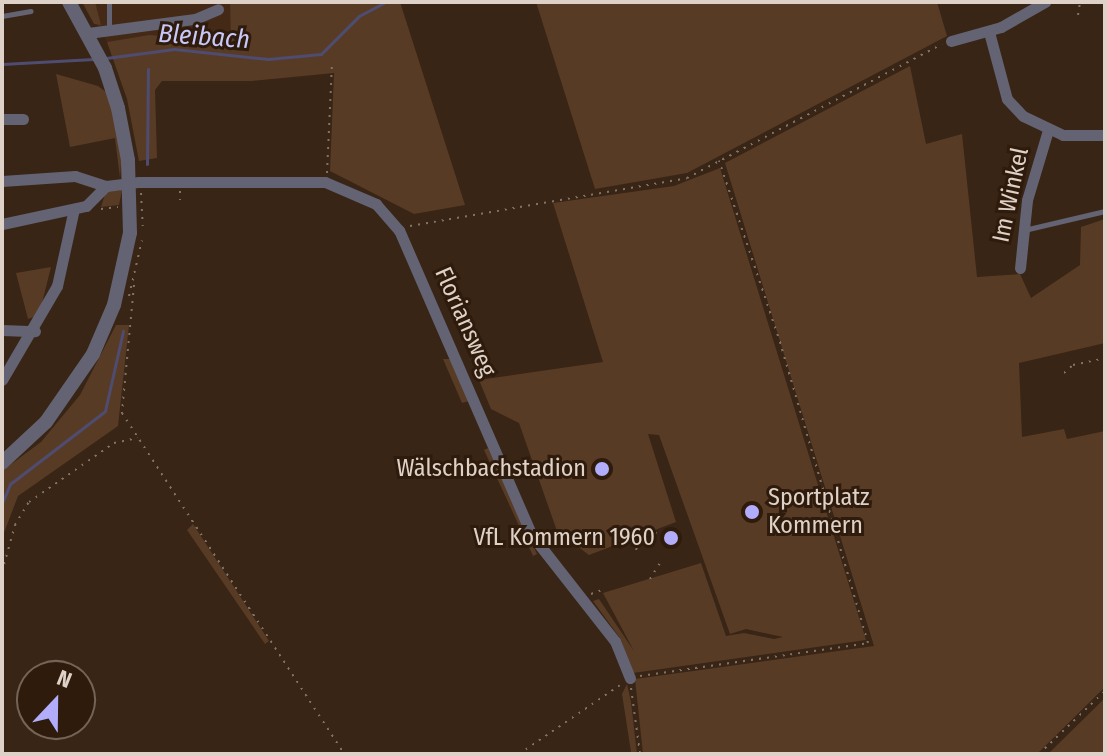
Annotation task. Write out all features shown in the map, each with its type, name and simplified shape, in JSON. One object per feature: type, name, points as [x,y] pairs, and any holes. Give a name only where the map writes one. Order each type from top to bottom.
[{"type":"street","points":[[2,463],[65,399],[105,328],[126,259],[130,183],[125,139],[105,68],[69,2]]},
{"type":"street","points":[[951,41],[989,32],[1045,2]]},
{"type":"street","points":[[91,40],[109,30],[195,19],[218,9]]},
{"type":"street","points":[[989,32],[1007,99],[1048,130],[1105,135]]},
{"type":"street","points":[[2,119],[23,119]]},
{"type":"street","name":"Im Winkel","points":[[1020,268],[1022,230],[1048,130]]},
{"type":"street","points":[[2,181],[75,176],[106,186],[97,200],[74,209],[2,224]]},
{"type":"street","name":"Floriansweg","points":[[106,186],[130,183],[325,182],[376,204],[399,230],[531,534],[615,641],[630,678]]},
{"type":"street","points":[[2,380],[35,331],[57,286],[74,209]]},
{"type":"street","points":[[2,330],[35,331]]},
{"type":"lane","points":[[109,2],[109,30]]},
{"type":"lane","points":[[2,16],[31,11]]},
{"type":"lane","points":[[1022,230],[1105,211]]},
{"type":"path","points":[[1078,15],[1080,2]]},
{"type":"path","points":[[399,230],[544,200],[667,184],[719,161],[914,55],[951,41]]},
{"type":"path","points":[[327,174],[332,63]]},
{"type":"path","points":[[519,754],[630,678],[868,643],[778,336],[719,161]]},
{"type":"path","points":[[134,285],[122,413],[344,754]]},
{"type":"path","points":[[1064,373],[1073,365],[1105,359],[1105,389]]},
{"type":"path","points":[[2,572],[15,525],[29,502],[114,443],[139,438]]},
{"type":"path","points":[[636,550],[640,539],[658,532]]},
{"type":"path","points":[[650,579],[662,560]]},
{"type":"path","points":[[630,678],[640,754]]},
{"type":"path","points":[[1039,754],[1105,691]]},
{"type":"shaded area","points":[[82,2],[95,2],[101,25],[94,24]]},
{"type":"shaded area","points":[[83,2],[230,2],[232,40],[149,35],[107,42]]},
{"type":"shaded area","points":[[230,2],[400,2],[465,205],[414,214],[330,171],[334,73],[252,81],[162,81],[155,90],[157,158],[139,161],[127,99],[107,42],[149,35],[231,40]]},
{"type":"shaded area","points":[[536,2],[937,2],[947,36],[687,173],[595,189]]},
{"type":"shaded area","points":[[910,66],[926,144],[962,134],[977,277],[1020,274],[1031,298],[1080,265],[1081,227],[1105,219],[1105,343],[1019,363],[1022,437],[1064,429],[1067,439],[1105,431],[1105,687],[1037,754],[643,754],[635,679],[874,646],[725,163]]},
{"type":"shaded area","points":[[56,74],[98,86],[110,95],[122,149],[120,178],[115,138],[70,147]]},
{"type":"shaded area","points":[[720,168],[866,640],[633,673],[620,638],[593,601],[599,599],[634,651],[603,593],[701,563],[726,636],[744,633],[774,639],[783,637],[746,629],[730,634],[659,435],[648,434],[676,522],[589,555],[573,543],[570,547],[557,531],[519,423],[491,409],[479,380],[603,362],[553,203],[674,186]]},
{"type":"shaded area","points":[[122,190],[119,205],[101,207],[106,191]]},
{"type":"shaded area","points":[[51,267],[39,315],[28,319],[16,273]]},
{"type":"shaded area","points":[[116,325],[129,325],[118,426],[18,496],[2,538],[2,471],[41,442],[80,395]]},
{"type":"shaded area","points":[[443,359],[451,359],[469,401],[462,403]]},
{"type":"shaded area","points":[[488,448],[537,554],[533,556],[484,450]]},
{"type":"shaded area","points":[[193,524],[269,641],[265,644],[187,530]]},
{"type":"shaded area","points":[[627,684],[637,754],[631,752],[622,694]]},
{"type":"shaded area","points":[[1105,698],[1105,754],[1048,754]]},
{"type":"waterway","name":"Bleibach","points":[[106,58],[174,49],[268,59],[321,54],[359,16],[385,2]]},
{"type":"waterway","name":"Bleibach","points":[[2,64],[94,59]]},
{"type":"waterway","points":[[147,164],[148,69]]},
{"type":"waterway","points":[[2,503],[10,484],[105,411],[123,331]]},
{"type":"place","name":"Wälschbachstadion","points":[[602,469]]},
{"type":"place","name":"Sportplatz Kommern","points":[[752,512]]},
{"type":"place","name":"VfL Kommern 1960","points":[[671,538]]}]
